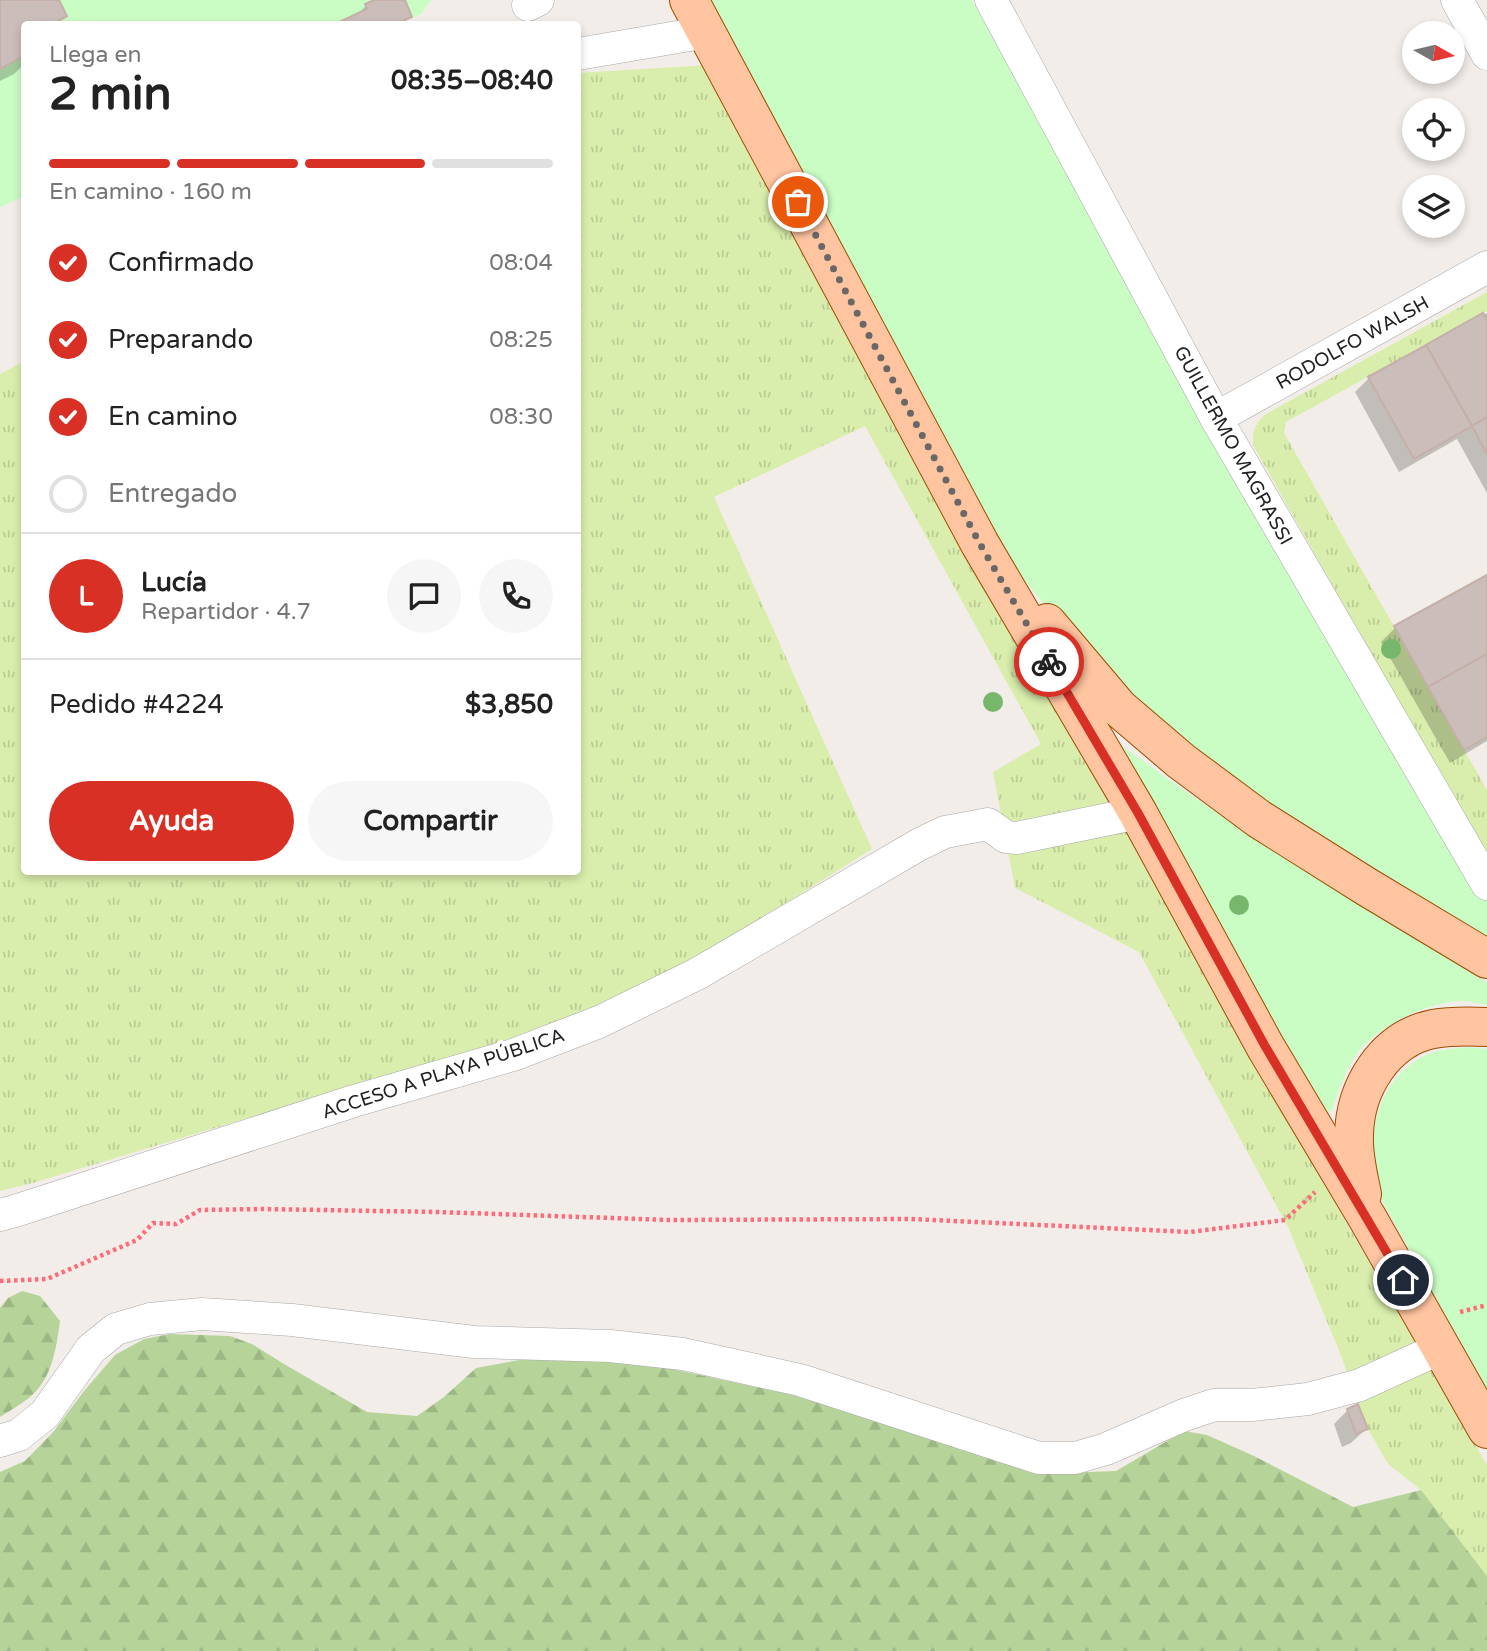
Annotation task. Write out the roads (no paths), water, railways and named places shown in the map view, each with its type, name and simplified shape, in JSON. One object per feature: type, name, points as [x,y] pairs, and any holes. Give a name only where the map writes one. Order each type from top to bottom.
[{"type":"main road","points":[[698,16],[980,544],[1138,813],[1265,1046],[1368,1219],[1487,1429]]},
{"type":"main road","points":[[980,544],[1119,708],[1181,761],[1259,819],[1487,959]]},
{"type":"main road","points":[[1368,1219],[1356,1164],[1354,1134],[1357,1109],[1368,1079],[1382,1057],[1405,1040],[1431,1030],[1457,1026],[1487,1027]]},
{"type":"street","name":"GUILLERMO MAGRASSI","points":[[990,0],[1216,418],[1487,884]]},
{"type":"street","points":[[1457,0],[1487,54]]},
{"type":"street","points":[[581,53],[698,16]]},
{"type":"street","name":"RODOLFO WALSH","points":[[1216,418],[1487,267]]},
{"type":"street","name":"ACCESO A PLAYA PÚBLICA","points":[[0,1215],[354,1101],[513,1055],[598,1022],[697,974],[945,832],[988,824],[1006,836],[1017,838],[1138,813]]},
{"type":"street","points":[[0,1441],[19,1435],[45,1414],[91,1349],[116,1329],[150,1319],[202,1314],[292,1320],[474,1342],[610,1346],[682,1354],[800,1380],[1040,1458],[1075,1458],[1106,1450],[1184,1415],[1214,1405],[1252,1405],[1308,1399],[1360,1385],[1441,1348]]}]
